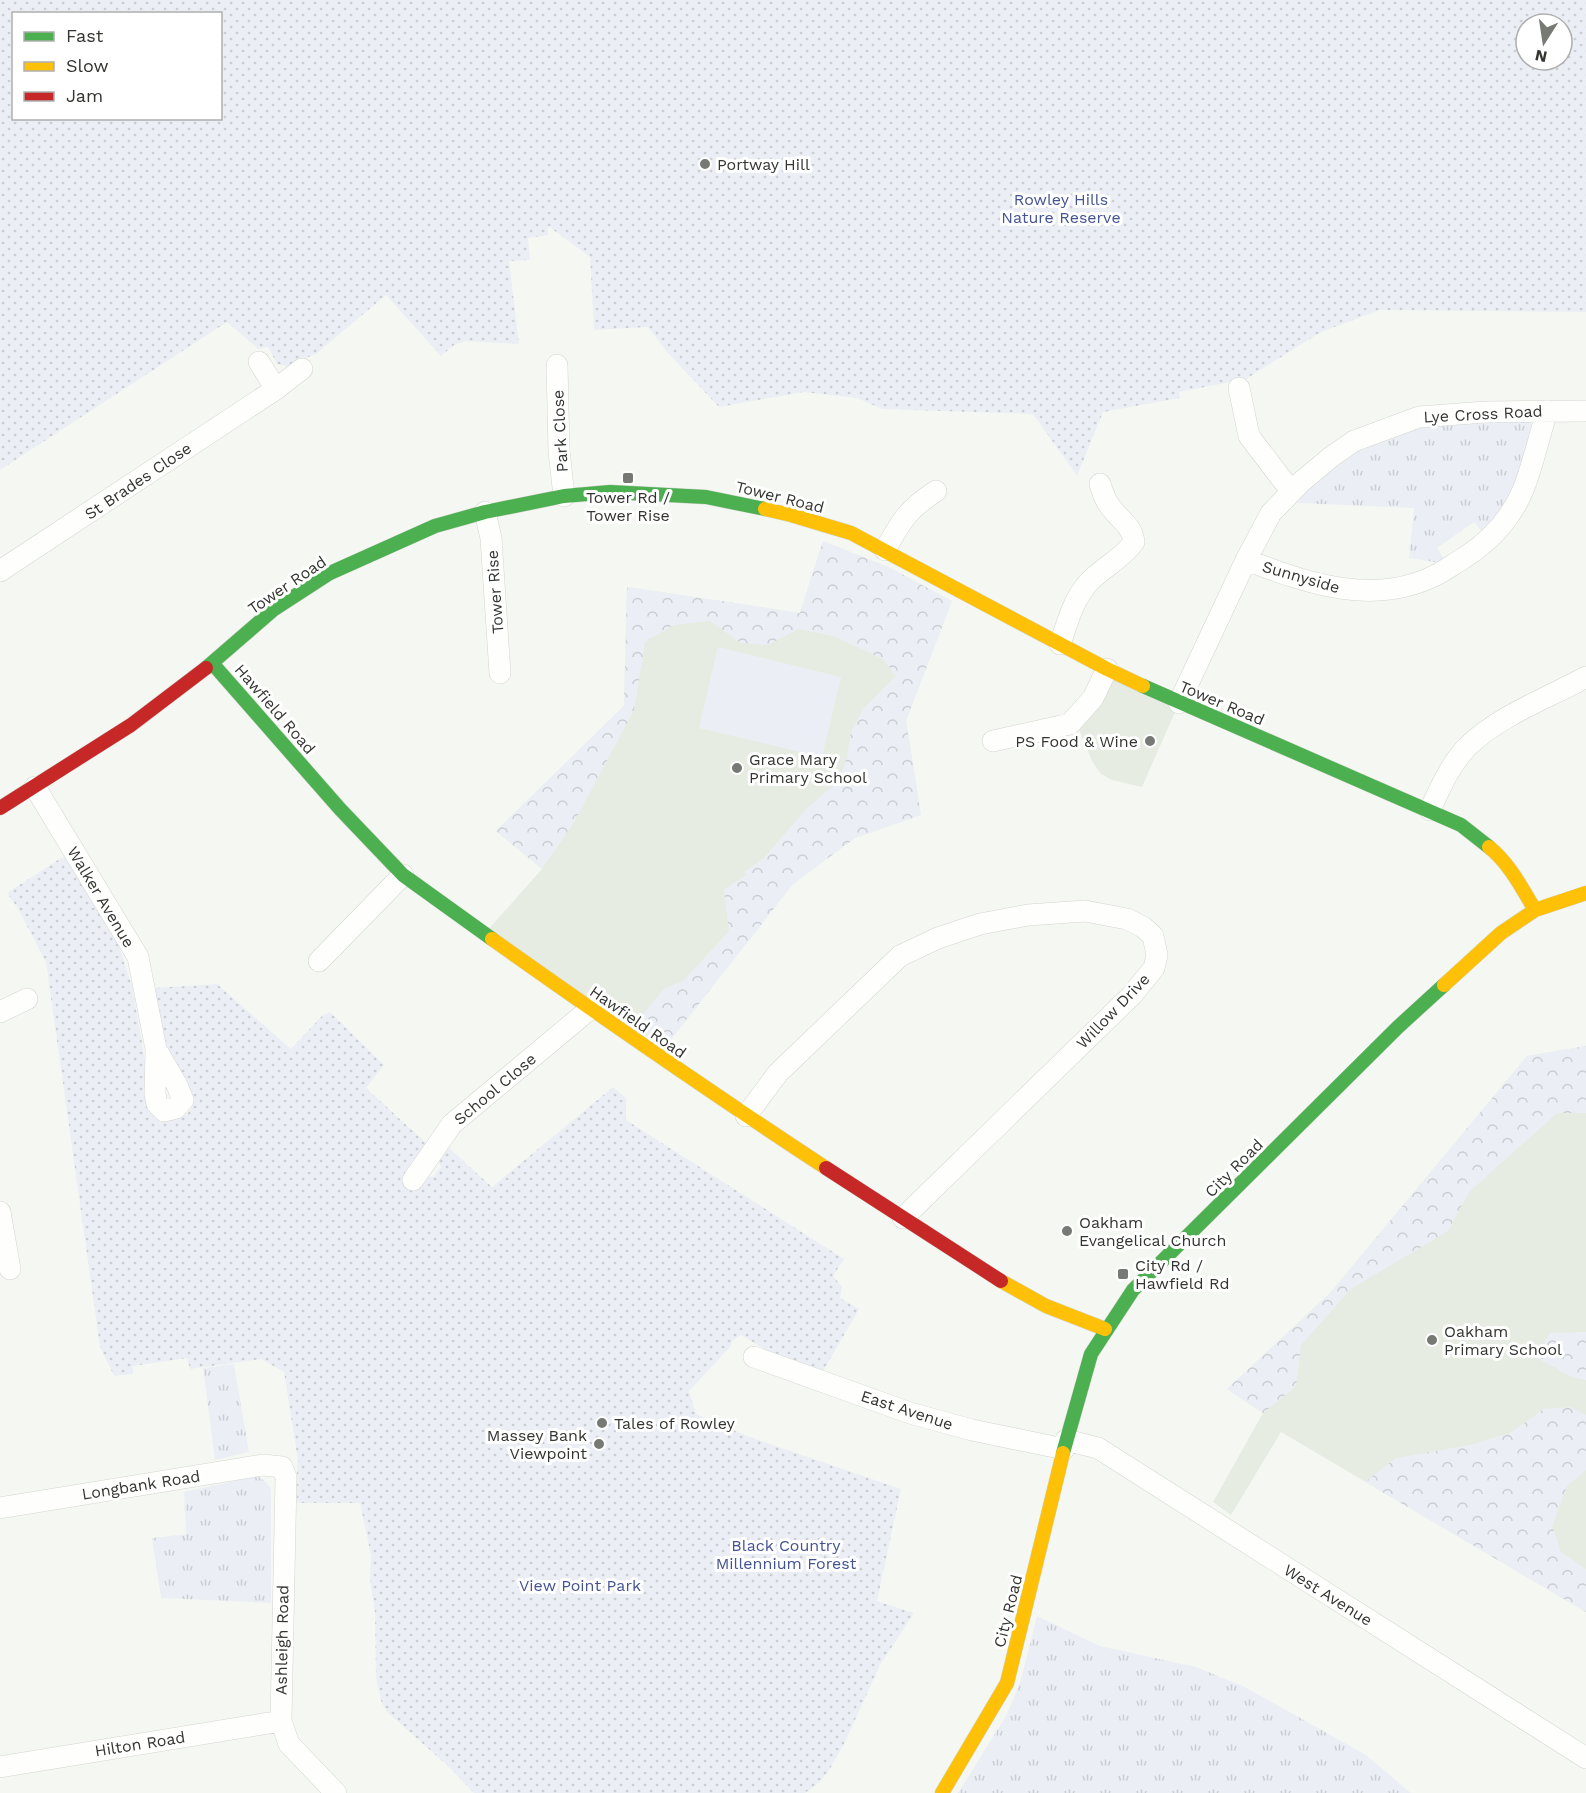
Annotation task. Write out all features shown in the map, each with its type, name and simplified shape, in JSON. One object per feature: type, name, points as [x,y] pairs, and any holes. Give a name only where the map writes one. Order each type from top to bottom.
[{"type":"street","points":[[259,362],[276,389]]},
{"type":"street","name":"Park Close","points":[[557,365],[559,451],[564,496]]},
{"type":"street","name":"St Brades Close","points":[[0,571],[303,369]]},
{"type":"street","points":[[1239,388],[1249,436],[1284,482],[1294,489]]},
{"type":"street","name":"Sunnyside","points":[[1246,560],[1297,579],[1350,591],[1388,591],[1436,575],[1472,553],[1493,536],[1507,519],[1523,491],[1547,411]]},
{"type":"street","name":"Lye Cross Road","points":[[1179,703],[1246,560],[1271,513],[1294,489],[1331,457],[1354,441],[1419,417],[1485,412],[1586,411]]},
{"type":"street","points":[[1060,644],[1076,600],[1088,583],[1128,550],[1134,542],[1132,531],[1111,509],[1103,496],[1100,484]]},
{"type":"street","points":[[885,550],[902,519],[917,503],[936,490]]},
{"type":"street","name":"Tower Road","points":[[0,808],[131,725],[212,663],[273,610],[330,573],[435,526],[485,512],[564,496],[610,492],[706,497],[792,515],[851,533],[1107,669],[1179,703],[1461,825],[1496,853],[1518,881],[1535,910]]},
{"type":"street","name":"Tower Rise","points":[[485,512],[491,538],[500,673]]},
{"type":"street","name":"Hawfield Road","points":[[212,663],[340,809],[402,875],[590,1009],[746,1116],[903,1218],[1016,1290],[1046,1306],[1105,1329]]},
{"type":"street","points":[[993,741],[1070,724],[1093,698],[1107,669]]},
{"type":"street","points":[[1430,810],[1444,779],[1466,748],[1499,721],[1586,678]]},
{"type":"street","name":"Walker Avenue","points":[[35,787],[138,957],[156,1049]]},
{"type":"street","points":[[319,962],[402,875]]},
{"type":"street","name":"City Road","points":[[942,1793],[1007,1683],[1065,1444],[1091,1354],[1105,1329],[1133,1290],[1398,1027],[1501,933],[1535,910],[1586,893]]},
{"type":"street","name":"Willow Drive","points":[[746,1116],[778,1073],[900,956],[938,938],[999,920],[1028,915],[1085,911],[1127,919],[1154,936],[1157,955],[1154,968],[1132,995],[903,1218]]},
{"type":"street","points":[[0,1012],[27,999]]},
{"type":"street","name":"School Close","points":[[413,1180],[452,1124],[590,1009]]},
{"type":"street","points":[[1,1220],[10,1269]]},
{"type":"street","name":"East Avenue","points":[[754,1357],[910,1413],[972,1430],[1065,1444]]},
{"type":"street","name":"West Avenue","points":[[1065,1444],[1098,1448],[1586,1758]]},
{"type":"street","name":"Longbank Road","points":[[0,1508],[263,1465],[282,1467]]},
{"type":"street","name":"Ashleigh Road","points":[[282,1467],[286,1477],[281,1721],[289,1744],[336,1793]]},
{"type":"street","name":"Hilton Road","points":[[0,1767],[281,1721]]},
{"type":"shaded area","name":"Grace Mary Primary School","points":[[823,541],[952,601],[906,721],[921,815],[855,838],[793,884],[665,1047],[485,933],[542,869],[496,831],[624,706],[627,587],[800,613]]},
{"type":"shaded area","points":[[1107,669],[1179,703],[1142,787],[1112,780],[1101,774],[1093,763],[1075,720]]},
{"type":"shaded area","name":"Oakham Primary School","points":[[1586,1046],[1586,1612],[1281,1432],[1231,1515],[1213,1502],[1263,1413],[1227,1389],[1331,1292],[1527,1056]]},
{"type":"green space","name":"Rowley Hills Nature Reserve","points":[[0,0],[1586,0],[1586,312],[1380,310],[1321,332],[1246,379],[1179,392],[1180,398],[1103,412],[1077,476],[1033,414],[882,409],[857,398],[803,392],[719,407],[666,351],[648,327],[594,330],[590,257],[548,226],[548,235],[528,238],[530,260],[509,261],[519,344],[466,341],[454,345],[441,356],[386,295],[316,354],[306,358],[302,369],[277,364],[268,347],[258,349],[227,322],[0,470]]},
{"type":"green space","points":[[1529,421],[1534,430],[1507,503],[1482,532],[1474,522],[1437,548],[1445,561],[1440,563],[1409,558],[1414,508],[1297,503],[1319,474],[1372,441],[1414,424]]},
{"type":"green space","points":[[823,541],[889,567],[952,601],[906,721],[921,815],[855,838],[793,884],[665,1047],[634,1025],[664,989],[683,981],[729,931],[724,890],[746,875],[744,872],[764,858],[807,808],[839,781],[851,733],[863,709],[896,676],[883,659],[833,636],[798,629],[768,645],[741,643],[710,621],[674,625],[645,642],[634,710],[573,824],[542,869],[496,831],[624,706],[627,587],[800,613]]},
{"type":"green space","points":[[718,647],[841,677],[822,757],[699,728]]},
{"type":"green space","name":"View Point Park","points":[[64,856],[112,931],[120,949],[132,986],[146,1065],[170,1118],[186,1115],[192,1108],[191,1097],[167,1059],[155,988],[217,984],[291,1049],[322,1016],[330,1012],[384,1065],[366,1088],[426,1143],[407,1175],[434,1177],[441,1167],[439,1162],[449,1148],[492,1187],[613,1087],[626,1098],[626,1120],[844,1259],[833,1276],[842,1287],[840,1298],[859,1309],[823,1371],[778,1357],[741,1335],[732,1341],[731,1346],[689,1391],[696,1414],[747,1436],[901,1489],[877,1601],[914,1613],[880,1665],[846,1740],[820,1782],[805,1793],[474,1793],[448,1766],[387,1712],[381,1701],[376,1677],[375,1612],[370,1581],[371,1555],[360,1503],[297,1503],[298,1461],[284,1372],[261,1359],[190,1369],[187,1358],[133,1366],[133,1374],[114,1376],[100,1347],[46,962],[17,907],[7,893]]},
{"type":"green space","points":[[1586,1046],[1586,1113],[1557,1113],[1469,1192],[1448,1231],[1351,1289],[1301,1345],[1296,1386],[1263,1413],[1227,1389],[1331,1292],[1527,1056]]},
{"type":"green space","points":[[1586,1332],[1586,1380],[1572,1377],[1535,1357],[1550,1333]]},
{"type":"green space","points":[[234,1364],[249,1452],[215,1460],[203,1368]]},
{"type":"green space","points":[[1571,1407],[1586,1415],[1586,1470],[1567,1486],[1552,1526],[1561,1552],[1586,1569],[1586,1612],[1365,1482],[1396,1458],[1470,1445],[1510,1433],[1544,1409]]},
{"type":"green space","points":[[259,1477],[271,1489],[271,1603],[161,1598],[152,1538],[186,1534],[184,1492]]},
{"type":"green space","points":[[1037,1616],[1100,1646],[1196,1667],[1245,1687],[1366,1755],[1411,1793],[958,1793],[1006,1716],[1020,1683]]},
{"type":"traffic: fast","points":[[206,668],[273,610],[330,573],[435,526],[485,512],[564,496],[610,492],[706,497],[765,509]]},
{"type":"traffic: fast","points":[[212,663],[340,809],[403,875],[492,939]]},
{"type":"traffic: fast","points":[[1143,686],[1461,825],[1489,847]]},
{"type":"traffic: fast","points":[[1063,1453],[1091,1354],[1133,1290],[1398,1027],[1444,985]]},
{"type":"traffic: slow","points":[[765,509],[851,533],[1143,686]]},
{"type":"traffic: slow","points":[[1489,847],[1509,868],[1535,910]]},
{"type":"traffic: slow","points":[[1444,985],[1501,933],[1535,910],[1586,893]]},
{"type":"traffic: slow","points":[[492,939],[658,1055],[826,1168]]},
{"type":"traffic: slow","points":[[1001,1281],[1046,1306],[1105,1329]]},
{"type":"traffic: slow","points":[[942,1793],[1007,1683],[1063,1453]]},
{"type":"traffic: jam","points":[[0,808],[131,725],[206,668]]},
{"type":"traffic: jam","points":[[826,1168],[1001,1281]]},
{"type":"place","name":"Portway Hill","points":[[705,164]]},
{"type":"place","name":"Tower Rd / Tower Rise","points":[[628,478]]},
{"type":"place","name":"PS Food & Wine","points":[[1150,741]]},
{"type":"place","name":"Grace Mary Primary School","points":[[737,768]]},
{"type":"place","name":"Oakham Evangelical Church","points":[[1067,1231]]},
{"type":"place","name":"City Rd / Hawfield Rd","points":[[1123,1274]]},
{"type":"place","name":"Oakham Primary School","points":[[1432,1340]]},
{"type":"place","name":"Tales of Rowley","points":[[602,1423]]},
{"type":"place","name":"Massey Bank Viewpoint","points":[[599,1444]]},
{"type":"park label","name":"Black Country Millennium Forest","points":[[786,1554]]}]
